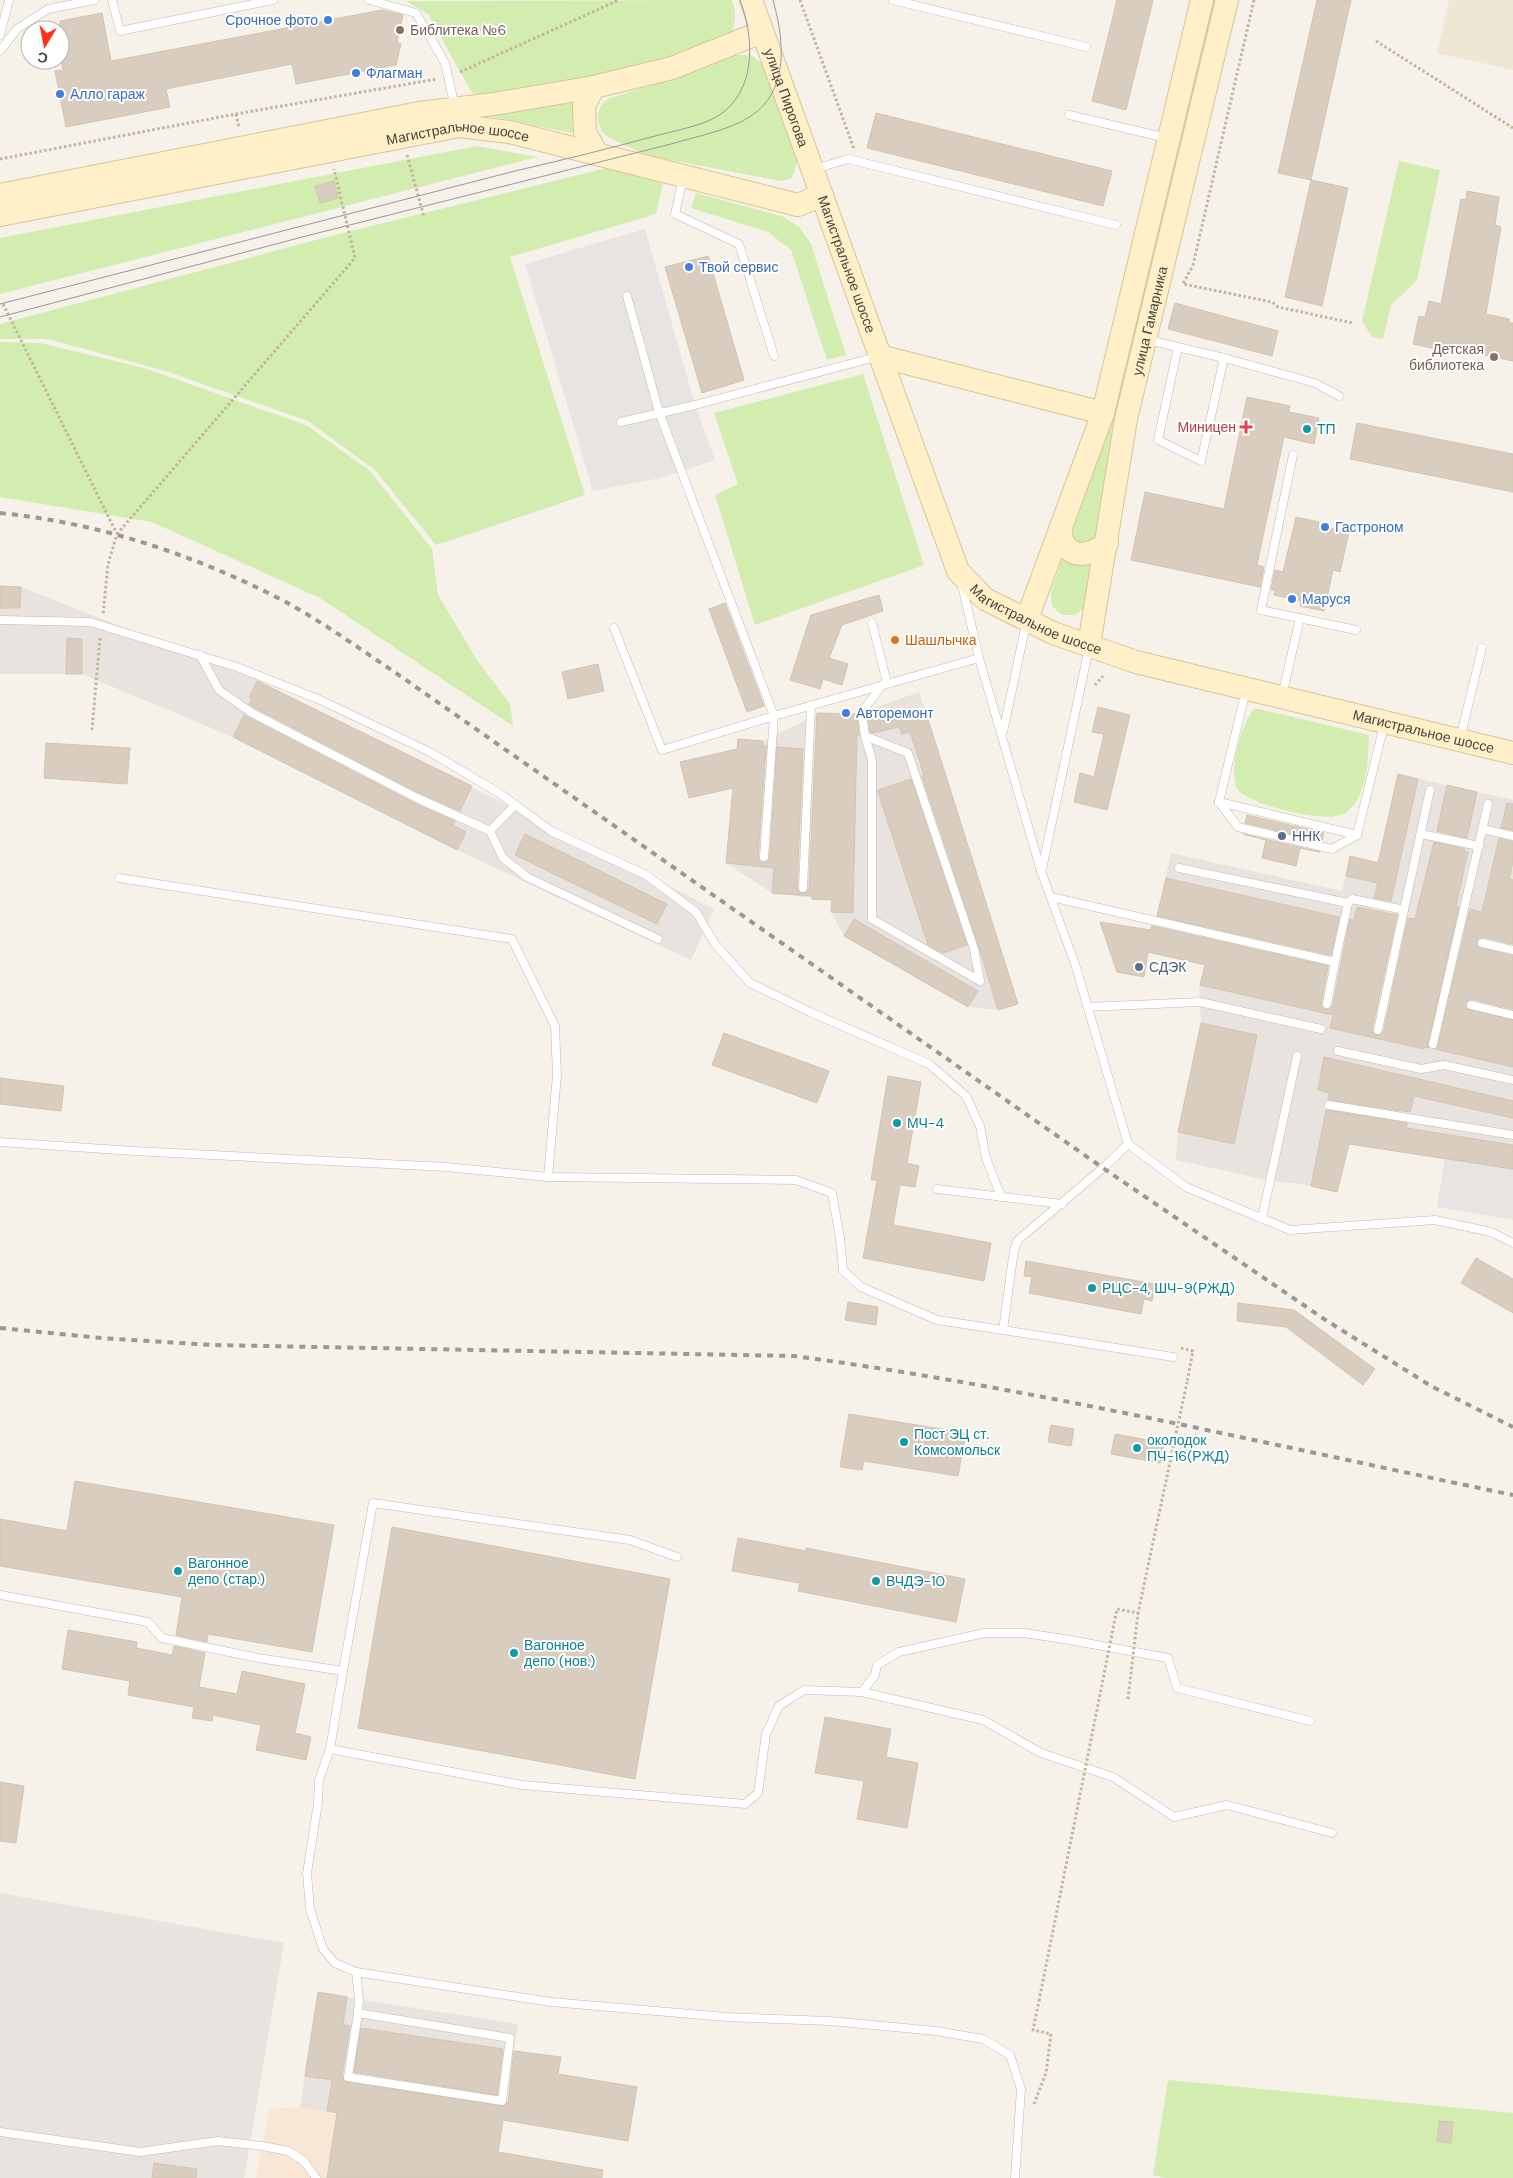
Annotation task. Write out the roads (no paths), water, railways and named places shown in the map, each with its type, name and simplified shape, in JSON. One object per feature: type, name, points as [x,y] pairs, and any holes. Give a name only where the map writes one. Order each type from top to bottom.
[{"type":"main road","name":"улица Пирогова","points":[[751,0],[822,195]]},
{"type":"main road","name":"улица Гамарника","points":[[1027,619],[1104,413],[1202,0]]},
{"type":"main road","name":"улица Гамарника","points":[[1089,645],[1126,419],[1227,0]]},
{"type":"main road","name":"Магистральное шоссе","points":[[0,215],[457,117],[494,104],[594,87],[672,68],[762,32]]},
{"type":"main road","points":[[594,87],[584,106],[585,132],[596,152]]},
{"type":"main road","name":"Магистральное шоссе","points":[[0,195],[419,113],[457,117],[508,132],[596,152],[798,205],[822,195],[958,571],[986,599],[1054,633],[1136,662],[1513,753]]},
{"type":"main road","points":[[879,356],[1104,413]]},
{"type":"main road","points":[[1060,529],[1064,544],[1074,552],[1086,554],[1097,551],[1107,543]]},
{"type":"lane","points":[[0,35],[9,0]]},
{"type":"lane","points":[[0,51],[16,30],[48,9],[94,0]]},
{"type":"lane","points":[[112,0],[120,31],[273,0]]},
{"type":"lane","points":[[369,0],[416,13],[445,63],[457,117]]},
{"type":"lane","points":[[893,0],[1086,46]]},
{"type":"lane","points":[[1069,114],[1169,139]]},
{"type":"lane","points":[[813,169],[848,159],[1116,225]]},
{"type":"lane","points":[[684,176],[675,214],[739,244],[774,356]]},
{"type":"lane","points":[[627,296],[659,412],[774,716],[764,857]]},
{"type":"lane","points":[[1145,340],[1224,358],[1315,383],[1339,396]]},
{"type":"lane","points":[[1178,347],[1158,440],[1201,462],[1224,358]]},
{"type":"lane","points":[[622,422],[695,405],[879,356]]},
{"type":"lane","points":[[1293,455],[1261,610],[1356,630]]},
{"type":"lane","points":[[958,571],[979,658],[1042,871],[1075,964],[1128,1144],[1186,1187],[1290,1230],[1435,1220],[1491,1232],[1513,1243]]},
{"type":"lane","points":[[1282,697],[1300,618]]},
{"type":"lane","points":[[1003,734],[1027,619]]},
{"type":"lane","points":[[0,620],[90,622],[200,655],[318,699],[430,752],[499,792],[550,831],[646,875],[696,912],[715,944],[750,983],[810,1012],[929,1064],[966,1096],[980,1126],[986,1158],[1001,1198]]},
{"type":"lane","points":[[872,623],[885,684]]},
{"type":"lane","points":[[614,628],[662,750],[811,705],[979,658]]},
{"type":"lane","points":[[1042,871],[1089,645]]},
{"type":"lane","points":[[1459,740],[1482,648]]},
{"type":"lane","points":[[200,655],[219,690],[252,714],[417,798],[490,831],[503,858],[527,877],[658,939]]},
{"type":"lane","points":[[865,736],[908,753],[974,949],[980,981],[872,919],[872,760],[865,736],[862,712],[885,684]]},
{"type":"lane","points":[[1219,802],[1246,688]]},
{"type":"lane","points":[[803,888],[811,705]]},
{"type":"lane","points":[[1219,802],[1238,827],[1332,849],[1357,835],[1384,722]]},
{"type":"lane","points":[[1378,1030],[1430,790]]},
{"type":"lane","points":[[1219,802],[1357,835]]},
{"type":"lane","points":[[1433,1044],[1488,804]]},
{"type":"lane","points":[[490,831],[515,805]]},
{"type":"lane","points":[[1482,829],[1513,836]]},
{"type":"lane","points":[[1421,834],[1478,846]]},
{"type":"lane","points":[[1179,868],[1348,902],[1352,899],[1404,910]]},
{"type":"lane","points":[[119,878],[512,939],[555,1026],[557,1074],[548,1178]]},
{"type":"lane","points":[[1051,896],[1335,962]]},
{"type":"lane","points":[[1327,1004],[1348,902]]},
{"type":"lane","points":[[1482,943],[1513,950]]},
{"type":"lane","points":[[1088,1007],[1200,1002],[1321,1029]]},
{"type":"lane","points":[[1470,1005],[1513,1015]]},
{"type":"lane","points":[[1338,1051],[1421,1069],[1444,1065],[1513,1080]]},
{"type":"lane","points":[[1262,1218],[1297,1056]]},
{"type":"lane","points":[[1329,1105],[1513,1135]]},
{"type":"lane","points":[[0,1142],[446,1167],[548,1178],[796,1180],[832,1193],[840,1238],[843,1270],[861,1287],[937,1320],[1173,1357]]},
{"type":"lane","points":[[1003,1330],[1014,1250],[1018,1240],[1062,1204],[1128,1144]]},
{"type":"lane","points":[[937,1190],[1062,1204]]},
{"type":"lane","points":[[678,1557],[630,1540],[373,1503],[330,1749],[318,1780],[318,1803],[307,1873],[310,1909],[323,1949],[335,1963],[356,1972],[550,2002],[726,2017],[830,2021],[936,2031],[983,2039],[1010,2054],[1020,2089],[1015,2178]]},
{"type":"lane","points":[[0,1596],[148,1622],[162,1638],[258,1658],[343,1671]]},
{"type":"lane","points":[[862,1692],[875,1675],[877,1665],[899,1652],[984,1632],[1024,1634],[1092,1643],[1168,1658],[1178,1688],[1310,1720]]},
{"type":"lane","points":[[330,1749],[522,1785],[745,1804],[758,1793],[766,1734],[779,1706],[804,1690],[862,1692],[983,1720],[1041,1753],[1113,1776],[1174,1817],[1227,1805],[1332,1833]]},
{"type":"lane","points":[[356,1972],[359,1999],[358,2013],[348,2077],[502,2101],[510,2038],[358,2013]]},
{"type":"lane","points":[[0,2132],[140,2152],[218,2141],[262,2146],[288,2151],[304,2161],[316,2178]]},
{"type":"tram line","points":[[0,304],[703,123],[726,110],[736,99],[743,86],[750,58],[748,28],[740,0]]},
{"type":"tram line","points":[[0,317],[306,236],[671,144],[712,133],[743,121],[764,105],[778,78],[781,63],[780,31],[773,0]]},
{"type":"railway","points":[[0,513],[74,524],[146,544],[216,569],[250,584],[312,617],[396,673],[1103,1168],[1324,1319],[1431,1386],[1513,1427]]},
{"type":"railway","points":[[0,1328],[101,1338],[212,1345],[794,1356],[975,1384],[1065,1401],[1513,1495]]},
{"type":"place","name":"Срочное фото","points":[[328,20]]},
{"type":"place","name":"Библитека №6","points":[[400,30]]},
{"type":"place","name":"Флагман","points":[[356,73]]},
{"type":"place","name":"Алло гараж","points":[[60,94]]},
{"type":"place","name":"Твой сервис","points":[[689,267]]},
{"type":"place","name":"Детская библиотека","points":[[1494,357]]},
{"type":"place","name":"Миницен","points":[[1246,427]]},
{"type":"place","name":"ТП","points":[[1307,429]]},
{"type":"place","name":"Гастроном","points":[[1325,527]]},
{"type":"place","name":"Маруся","points":[[1292,599]]},
{"type":"place","name":"Шашлычка","points":[[895,640]]},
{"type":"place","name":"Авторемонт","points":[[846,713]]},
{"type":"place","name":"ННК","points":[[1282,836]]},
{"type":"place","name":"СДЭК","points":[[1139,967]]},
{"type":"place","name":"МЧ-4","points":[[897,1123]]},
{"type":"place","name":"РЦС-4, ШЧ-9(РЖД)","points":[[1092,1288]]},
{"type":"place","name":"Пост ЭЦ ст. Комсомольск","points":[[904,1442]]},
{"type":"place","name":"околодок ПЧ-16(РЖД)","points":[[1137,1448]]},
{"type":"place","name":"Вагонное депо (стар.)","points":[[178,1571]]},
{"type":"place","name":"ВЧДЭ-10","points":[[876,1581]]},
{"type":"place","name":"Вагонное депо (нов.)","points":[[514,1653]]}]
